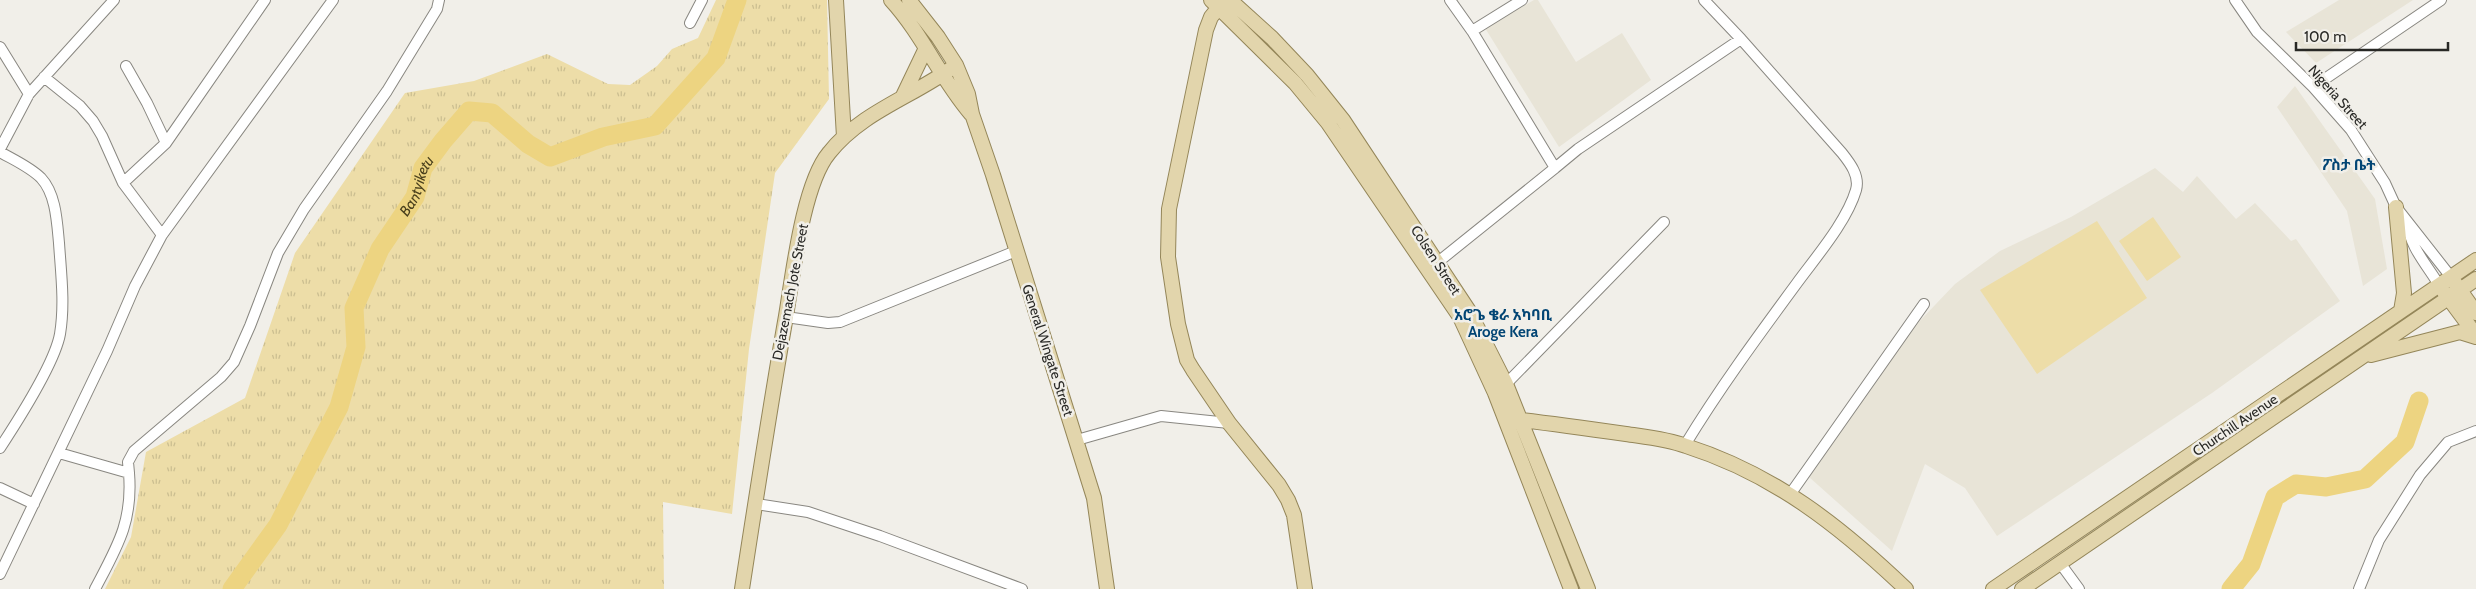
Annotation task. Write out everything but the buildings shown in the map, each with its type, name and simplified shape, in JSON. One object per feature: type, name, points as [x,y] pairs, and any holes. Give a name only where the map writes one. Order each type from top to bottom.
[{"type":"main road","points":[[836,0],[844,137]]},
{"type":"main road","name":"General Wingate Street","points":[[891,0],[913,25],[942,76],[972,114]]},
{"type":"main road","name":"General Wingate Street","points":[[910,0],[956,65],[968,94],[972,114],[1094,498],[1107,589]]},
{"type":"main road","points":[[1305,589],[1294,515],[1288,500],[1279,485],[1229,423],[1187,360],[1178,324],[1168,257],[1169,209],[1206,30],[1221,2],[1296,83],[1328,123],[1465,314],[1474,343],[1571,589]]},
{"type":"main road","name":"Colsen Street","points":[[1221,2],[1272,38],[1307,75],[1343,120],[1438,262],[1465,314],[1506,384],[1588,589]]},
{"type":"main road","points":[[902,96],[926,48]]},
{"type":"main road","name":"Dejazemach Jote Street","points":[[742,589],[786,317],[808,200],[818,168],[844,137],[902,96],[942,76],[956,65]]},
{"type":"main road","points":[[2396,207],[2404,293],[2402,311]]},
{"type":"main road","name":"Churchill Avenue","points":[[1993,589],[2476,260]]},
{"type":"main road","points":[[2451,277],[2454,294],[2476,336]]},
{"type":"main road","name":"Churchill Avenue","points":[[2022,589],[2476,279]]},
{"type":"main road","points":[[2439,285],[2454,294],[2476,313]]},
{"type":"main road","points":[[2361,358],[2439,336],[2460,332],[2476,336]]},
{"type":"main road","points":[[1506,422],[1521,420],[1649,437],[1685,445],[1736,464],[1790,493],[1839,528],[1906,589]]},
{"type":"street","points":[[0,448],[17,422],[48,363],[60,335],[63,297],[58,235],[52,195],[42,179],[0,150],[30,94],[114,0]]},
{"type":"street","points":[[123,183],[166,143],[265,0]]},
{"type":"street","points":[[0,574],[107,351],[135,286],[162,236],[333,0]]},
{"type":"street","points":[[96,589],[120,540],[129,513],[131,494],[128,462],[134,451],[221,377],[234,362],[278,253],[304,209],[387,91],[437,9],[439,0]]},
{"type":"street","points":[[690,23],[702,0]]},
{"type":"street","points":[[1450,0],[1472,31],[1555,168]]},
{"type":"street","points":[[1472,31],[1522,0]]},
{"type":"street","points":[[1685,445],[1726,380],[1844,216],[1856,189],[1856,176],[1852,165],[1741,39],[1704,0]]},
{"type":"street","name":"Nigeria Street","points":[[2235,0],[2257,32],[2313,87],[2351,130],[2385,183],[2396,207],[2439,259],[2451,277]]},
{"type":"street","points":[[2313,87],[2441,0]]},
{"type":"street","points":[[1438,262],[1578,149],[1741,39]]},
{"type":"street","points":[[0,47],[30,94]]},
{"type":"street","points":[[126,66],[147,103],[166,143]]},
{"type":"street","points":[[44,77],[80,106],[93,121],[102,136],[123,183],[162,236]]},
{"type":"street","points":[[1506,384],[1664,222]]},
{"type":"street","name":"Nigeria Street","points":[[2407,222],[2408,234],[2415,248],[2439,285]]},
{"type":"street","points":[[786,317],[828,323],[840,322],[1016,251]]},
{"type":"street","points":[[1790,493],[1924,304]]},
{"type":"street","points":[[1077,440],[1161,416],[1229,423]]},
{"type":"street","points":[[2359,589],[2378,540],[2420,475],[2448,442],[2476,431]]},
{"type":"street","points":[[58,453],[129,473]]},
{"type":"street","points":[[0,488],[34,504]]},
{"type":"street","points":[[756,504],[808,512],[880,536],[1022,589]]},
{"type":"street","points":[[2060,563],[2079,589]]},
{"type":"shaded area","points":[[1534,0],[1538,0],[1576,62],[1622,33],[1651,80],[1559,147],[1485,28]]},
{"type":"shaded area","points":[[2339,0],[2413,0],[2316,63],[2286,32]]},
{"type":"shaded area","points":[[2295,86],[2375,199],[2387,269],[2363,286],[2347,211],[2277,107]]},
{"type":"shaded area","points":[[2155,168],[2183,192],[2197,176],[2236,219],[2255,203],[2291,241],[2296,239],[2340,301],[2212,393],[1997,536],[1965,488],[1925,464],[1892,551],[1809,477],[1915,326],[1955,284],[2000,251],[2071,217]]},
{"type":"green space","points":[[716,0],[827,0],[829,99],[775,173],[749,349],[732,514],[663,502],[664,589],[105,589],[131,537],[146,452],[245,398],[295,253],[405,93],[474,81],[547,54],[608,84],[630,85],[657,66],[672,49],[698,38]]},
{"type":"green space","points":[[2153,217],[2181,257],[2147,281],[2119,241]]},
{"type":"green space","points":[[2097,221],[2147,298],[2037,374],[1980,290]]},
{"type":"waterway","name":"Bantyiketu","points":[[232,589],[278,525],[339,407],[356,347],[354,308],[380,249],[415,197],[423,168],[443,141],[469,111],[492,113],[528,144],[550,157],[603,137],[655,126],[716,58],[737,0]]},
{"type":"waterway","points":[[2231,589],[2251,564],[2275,497],[2296,484],[2326,487],[2365,479],[2405,442],[2419,401]]},
{"type":"district","name":"ፖስታ ቤት","points":[[2349,165]]},
{"type":"district","name":"አሮጌ ቄራ አካባቢ Aroge Kera","points":[[1503,324]]}]
